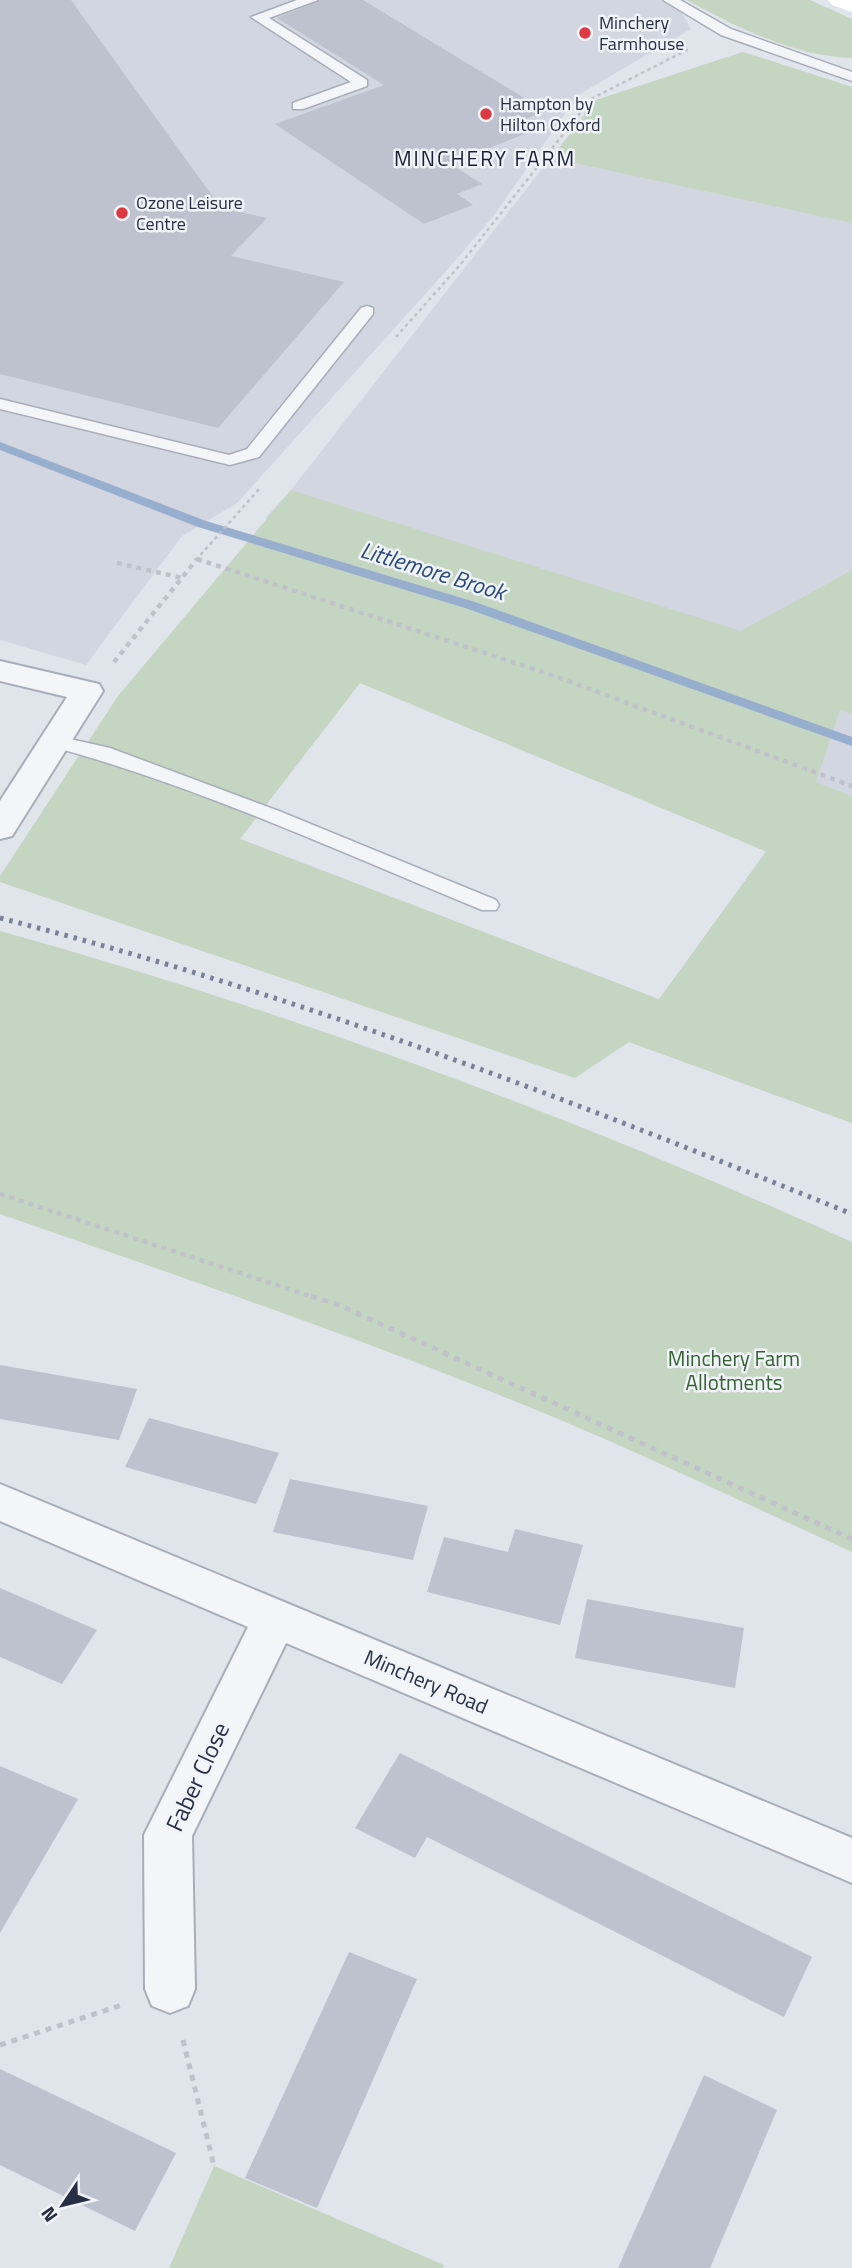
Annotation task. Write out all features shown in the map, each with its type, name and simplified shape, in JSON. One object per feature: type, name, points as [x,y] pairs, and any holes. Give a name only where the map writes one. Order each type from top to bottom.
[{"type":"street","points":[[840,0],[852,5]]},
{"type":"street","points":[[0,671],[87,691],[0,828]]},
{"type":"street","name":"Minchery Road","points":[[0,1502],[852,1861]]},
{"type":"street","name":"Faber Close","points":[[170,1989],[168,1835],[275,1619]]},
{"type":"lane","points":[[298,106],[362,83],[258,17],[311,0]]},
{"type":"lane","points":[[670,0],[726,32],[852,77]]},
{"type":"lane","points":[[0,404],[230,460],[253,453],[367,312]]},
{"type":"lane","points":[[57,742],[103,753],[272,816],[489,905]]},
{"type":"path","points":[[387,347],[460,265],[591,99],[726,32]]},
{"type":"path","points":[[87,691],[261,487]]},
{"type":"path","points":[[197,559],[549,674],[852,786]]},
{"type":"path","points":[[117,563],[182,578]]},
{"type":"path","points":[[0,1194],[340,1305],[852,1539]]},
{"type":"path","points":[[0,2045],[170,1989],[214,2166]]},
{"type":"shaded area","points":[[0,0],[659,0],[681,12],[691,29],[578,95],[495,214],[455,261],[237,503],[182,536],[86,665],[0,640]]},
{"type":"shaded area","points":[[743,52],[852,87],[852,1123],[629,1042],[766,851],[360,683],[266,517],[291,490],[596,100]]},
{"type":"green space","points":[[687,0],[810,0],[852,19],[852,58],[809,52],[767,39]]},
{"type":"green space","points":[[743,52],[852,87],[852,223],[552,158],[596,100]]},
{"type":"green space","points":[[291,490],[741,631],[852,570],[852,714],[840,710],[816,782],[852,796],[852,1123],[629,1042],[575,1078],[0,882],[0,876],[118,696]],"holes":[[[360,683],[765,851],[659,999],[240,839]]]},
{"type":"green space","name":"Minchery Farm Allotments","points":[[0,931],[218,996],[432,1070],[644,1152],[852,1242],[852,1552],[616,1444],[464,1381],[310,1323],[0,1214]]},
{"type":"green space","points":[[214,2166],[444,2265],[443,2268],[169,2268]]},
{"type":"building","name":"Ozone Leisure Centre","points":[[0,0],[71,0],[221,208],[267,218],[231,256],[344,282],[218,428],[0,374]]},
{"type":"building","name":"Hampton by Hilton Oxford","points":[[321,0],[363,0],[546,111],[517,122],[533,131],[449,163],[482,184],[457,194],[473,205],[424,224],[275,124],[384,85],[277,18]]},
{"type":"building","points":[[0,1365],[137,1389],[119,1440],[0,1419]]},
{"type":"building","points":[[149,1418],[279,1453],[256,1504],[125,1467]]},
{"type":"building","points":[[290,1479],[428,1506],[413,1560],[273,1532]]},
{"type":"building","points":[[515,1529],[583,1545],[560,1625],[427,1592],[444,1537],[508,1552]]},
{"type":"building","points":[[0,1588],[97,1630],[62,1684],[0,1657]]},
{"type":"building","points":[[587,1599],[744,1628],[735,1688],[575,1658]]},
{"type":"building","points":[[400,1753],[812,1957],[784,2017],[427,1837],[415,1858],[355,1828]]},
{"type":"building","points":[[0,1766],[78,1799],[0,1933]]},
{"type":"building","points":[[349,1952],[417,1979],[317,2208],[245,2178]]},
{"type":"building","points":[[0,2069],[176,2153],[135,2231],[0,2165]]},
{"type":"building","points":[[704,2075],[777,2110],[710,2268],[618,2268]]},
{"type":"waterway","name":"Littlemore Brook","points":[[0,446],[202,524],[470,605],[852,742]]},
{"type":"railway","points":[[0,918],[218,980],[431,1051],[642,1130],[852,1214]]},
{"type":"place","name":"Minchery Farmhouse","points":[[585,33]]},
{"type":"place","name":"Hampton by Hilton Oxford","points":[[486,114]]},
{"type":"place","name":"Ozone Leisure Centre","points":[[122,213]]},
{"type":"district","name":"MINCHERY FARM","points":[[485,159]]}]
